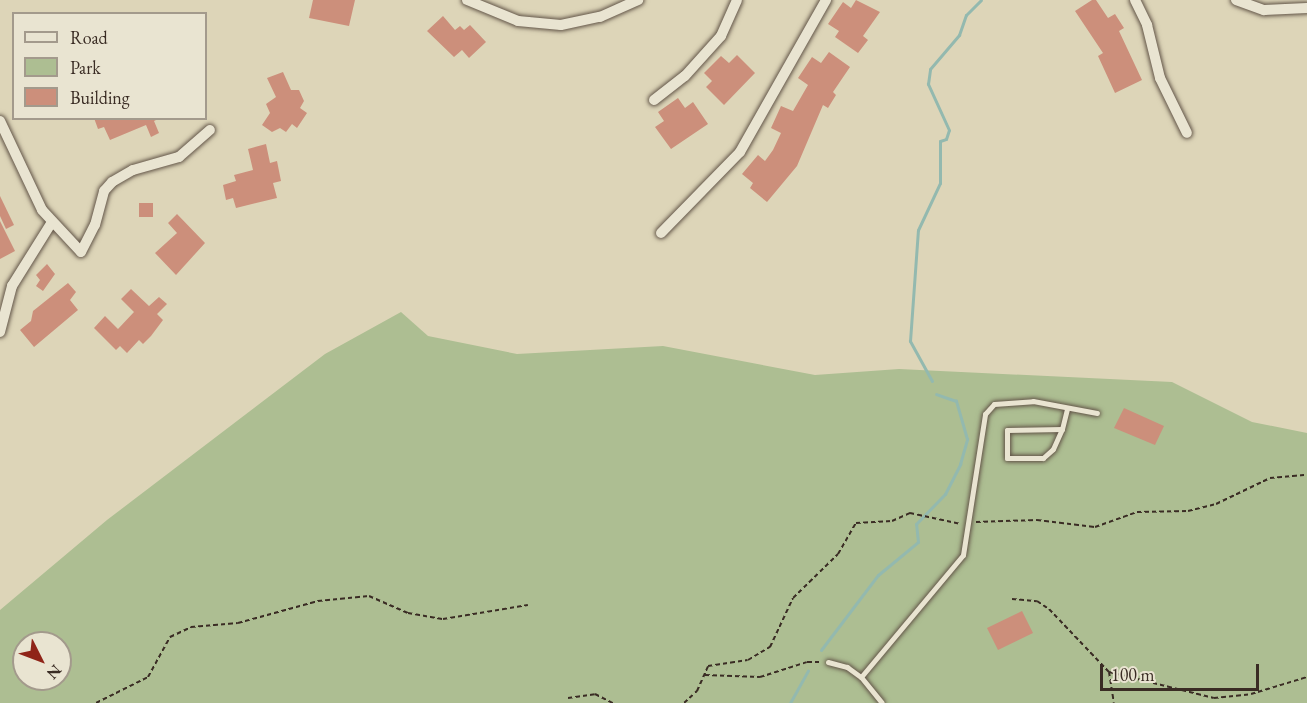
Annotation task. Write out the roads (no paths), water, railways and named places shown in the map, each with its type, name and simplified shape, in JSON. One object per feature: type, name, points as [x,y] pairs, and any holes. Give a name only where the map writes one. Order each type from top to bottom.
[{"type":"street","points":[[467,0],[518,21],[561,25],[600,17],[638,0]]},
{"type":"street","points":[[654,100],[685,76],[721,36],[737,0]]},
{"type":"street","points":[[661,233],[740,152],[826,0]]},
{"type":"street","points":[[1135,0],[1147,25],[1160,78],[1187,133]]},
{"type":"street","points":[[1236,0],[1264,10],[1307,8]]},
{"type":"street","points":[[0,121],[13,142],[35,197],[52,222],[81,252],[95,225],[104,191],[121,175],[179,157],[210,130]]},
{"type":"street","points":[[0,332],[12,286],[52,222]]},
{"type":"lane","points":[[861,677],[963,555],[985,414],[994,404],[1033,401],[1097,413]]},
{"type":"lane","points":[[1062,429],[1007,430],[1007,458],[1043,458],[1053,449],[1062,429],[1067,409]]},
{"type":"lane","points":[[828,662],[847,667],[861,677],[882,703]]},
{"type":"waterway","points":[[932,381],[910,341],[918,230],[940,183],[940,141],[946,139],[949,130],[928,84],[930,69],[959,35],[966,15],[981,0]]},
{"type":"waterway","points":[[821,650],[878,575],[918,542],[916,524],[945,494],[960,464],[967,439],[956,401],[936,394]]},
{"type":"waterway","points":[[790,703],[808,671]]}]
